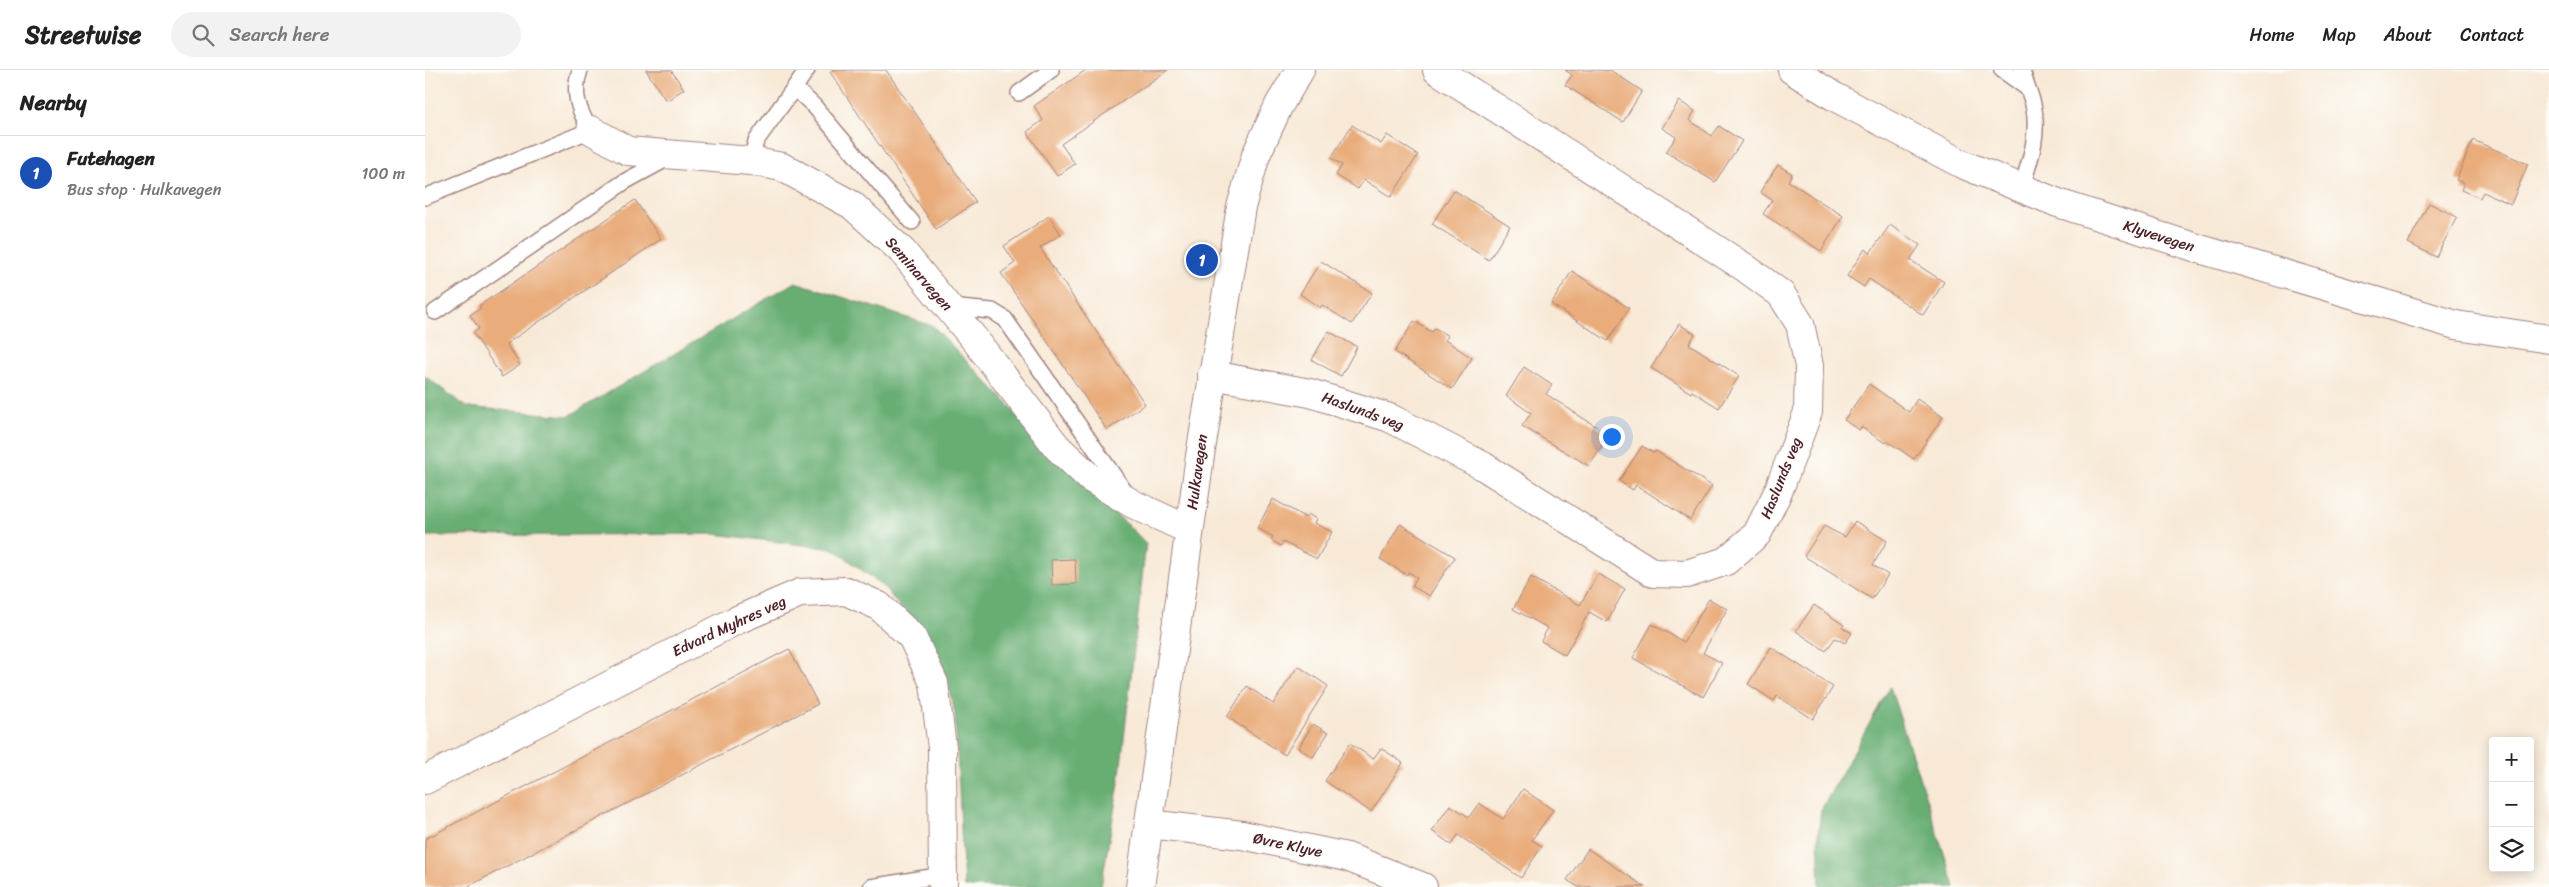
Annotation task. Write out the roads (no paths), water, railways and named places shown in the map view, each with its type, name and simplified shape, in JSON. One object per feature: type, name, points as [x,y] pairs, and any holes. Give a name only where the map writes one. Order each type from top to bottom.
[{"type":"street","name":"Hulkavegen","points":[[1140,887],[1212,375],[1243,198],[1256,155],[1279,105],[1300,70]]},
{"type":"street","name":"Haslunds veg","points":[[1212,375],[1311,393],[1390,418],[1483,466],[1653,573],[1687,574],[1725,562],[1757,534],[1777,492],[1807,412],[1809,366],[1800,324],[1781,294],[1744,267],[1437,70]]},
{"type":"street","name":"Klyvevegen","points":[[1792,70],[1835,97],[1962,164],[2021,189],[2200,249],[2456,325],[2547,335]]},
{"type":"street","name":"Seminarvegen","points":[[591,130],[628,151],[671,156],[751,160],[782,168],[852,205],[902,250],[1057,447],[1090,478],[1133,504],[1189,530]]},
{"type":"street","name":"Edvard Myhres veg","points":[[425,780],[737,620],[800,593],[846,591],[879,606],[912,637],[934,683],[942,748],[943,881]]},
{"type":"street","name":"Øvre Klyve","points":[[1149,824],[1242,835],[1347,858],[1423,887]]},
{"type":"lane","points":[[425,197],[591,130],[580,114],[575,92],[580,70]]},
{"type":"lane","points":[[751,160],[756,140],[807,70]]},
{"type":"lane","points":[[1019,93],[1051,70]]},
{"type":"lane","points":[[2002,70],[2027,88]]},
{"type":"lane","points":[[2021,189],[2033,155],[2036,121],[2022,70]]},
{"type":"lane","points":[[795,88],[814,106],[911,222]]},
{"type":"lane","points":[[435,312],[624,182],[671,156]]},
{"type":"lane","points":[[948,307],[991,310],[1005,319],[1133,504]]},
{"type":"lane","points":[[871,887],[943,881]]},
{"type":"place","name":"Futehagen","points":[[1202,260]]}]
